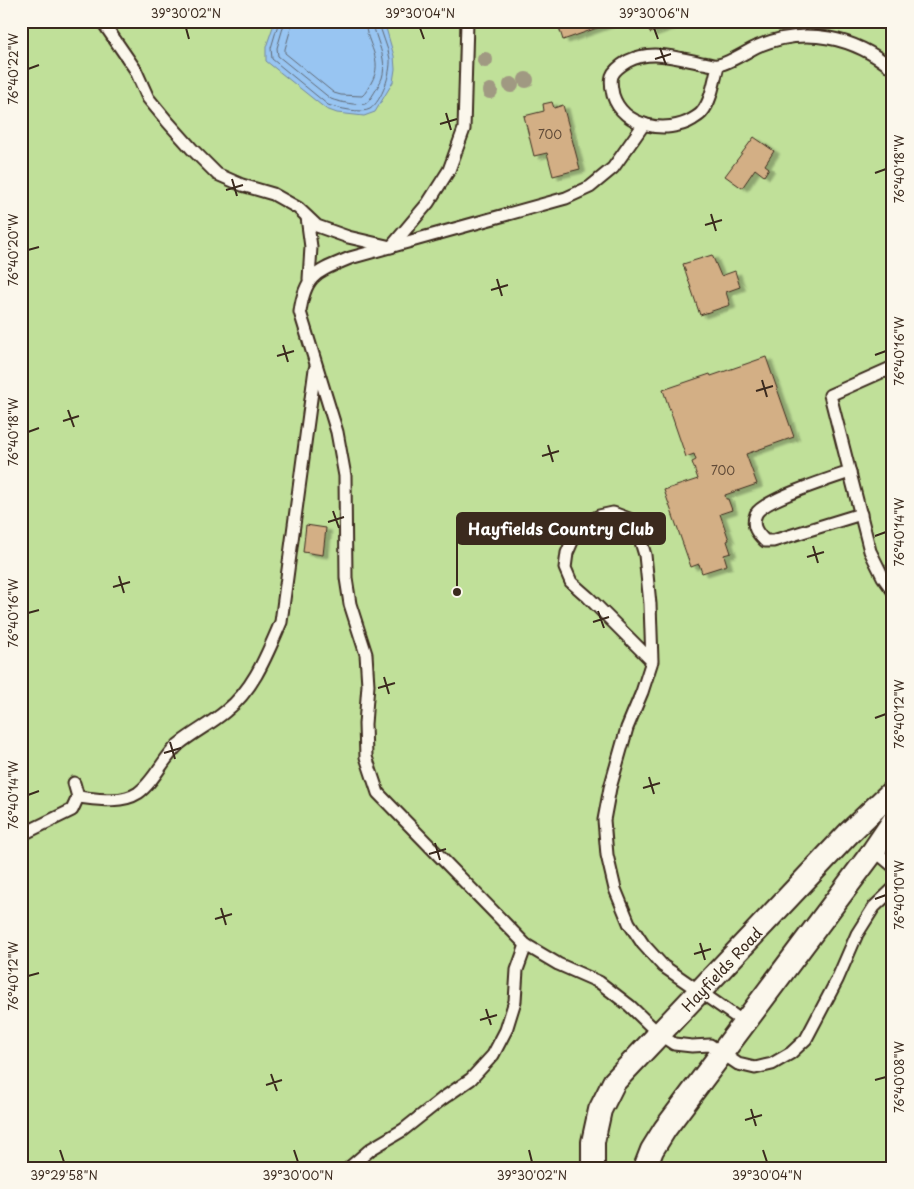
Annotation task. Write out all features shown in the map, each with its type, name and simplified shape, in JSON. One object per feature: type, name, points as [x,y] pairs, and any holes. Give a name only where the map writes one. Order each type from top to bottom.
[{"type":"street","name":"Hayfields Road","points":[[593,1168],[593,1142],[596,1126],[600,1110],[614,1082],[849,833],[893,792]]},
{"type":"street","points":[[645,1168],[652,1150],[665,1128],[893,822]]},
{"type":"lane","points":[[102,21],[135,69],[148,98],[166,122],[217,174],[242,185],[273,194],[298,208],[317,226],[348,237],[391,246]]},
{"type":"lane","points":[[391,246],[428,203],[449,170],[464,129],[467,21]]},
{"type":"lane","points":[[718,66],[702,113],[670,128],[644,124],[628,117],[616,103],[612,90],[612,76],[622,64],[639,55],[658,54],[718,66],[759,46],[784,37],[806,35],[827,36],[859,47],[893,69]]},
{"type":"lane","points":[[309,279],[325,268],[350,258],[566,198],[590,187],[613,168],[644,124]]},
{"type":"lane","points":[[307,217],[311,247],[309,279],[302,294],[300,312],[337,432],[345,476],[346,578],[350,604],[366,654],[368,685],[365,724],[366,757],[378,793],[526,946],[558,964],[599,982],[630,1006],[659,1034],[674,1044],[710,1045],[738,1064],[755,1068],[772,1064],[791,1053],[806,1039],[837,980],[857,934],[874,907],[893,889]]},
{"type":"lane","points":[[78,797],[103,800],[124,798],[138,793],[178,744],[226,712],[244,695],[265,659],[281,622],[316,365]]},
{"type":"lane","points":[[893,367],[830,395],[870,550],[883,577],[893,591]]},
{"type":"lane","points":[[850,472],[771,501],[757,512],[754,523],[756,531],[764,541],[773,541],[861,514]]},
{"type":"lane","points":[[652,661],[571,582],[565,568],[567,553],[574,537],[584,524],[599,516],[613,513],[629,519],[638,532],[645,555],[650,604],[652,661],[627,728],[610,788],[604,820],[607,855],[615,889],[629,923],[643,944],[664,966],[744,1023]]},
{"type":"lane","points":[[21,835],[72,810],[78,797],[74,782]]},
{"type":"lane","points":[[874,850],[893,866]]},
{"type":"lane","points":[[349,1168],[371,1149],[403,1130],[442,1099],[472,1079],[493,1055],[506,1030],[515,1001],[517,970],[526,946]]},
{"type":"green space","points":[[21,21],[893,21],[893,1163],[871,1168],[21,1168]]},
{"type":"water","points":[[275,21],[384,21],[394,56],[395,69],[393,82],[375,112],[364,116],[337,113],[326,109],[266,61],[266,47]]},
{"type":"building","points":[[557,21],[617,21],[563,40]]},
{"type":"building","points":[[646,21],[684,21],[650,33]]},
{"type":"building","points":[[552,102],[554,108],[563,105],[580,169],[553,176],[547,153],[534,156],[524,116],[544,111],[543,104]]},
{"type":"building","points":[[754,137],[774,151],[765,165],[769,168],[764,176],[755,169],[742,188],[725,176]]},
{"type":"building","points":[[712,255],[721,276],[735,271],[740,287],[726,292],[730,305],[700,315],[683,264]]},
{"type":"building","points":[[766,357],[794,437],[746,454],[757,484],[725,495],[732,510],[720,514],[729,540],[727,541],[731,553],[724,555],[727,565],[702,573],[699,564],[691,567],[664,490],[698,479],[692,462],[696,460],[694,454],[686,457],[663,390]]},
{"type":"building","points":[[306,525],[326,528],[323,555],[303,552]]},
{"type":"place","name":"Hayfields Country Club","points":[[457,592]]}]
